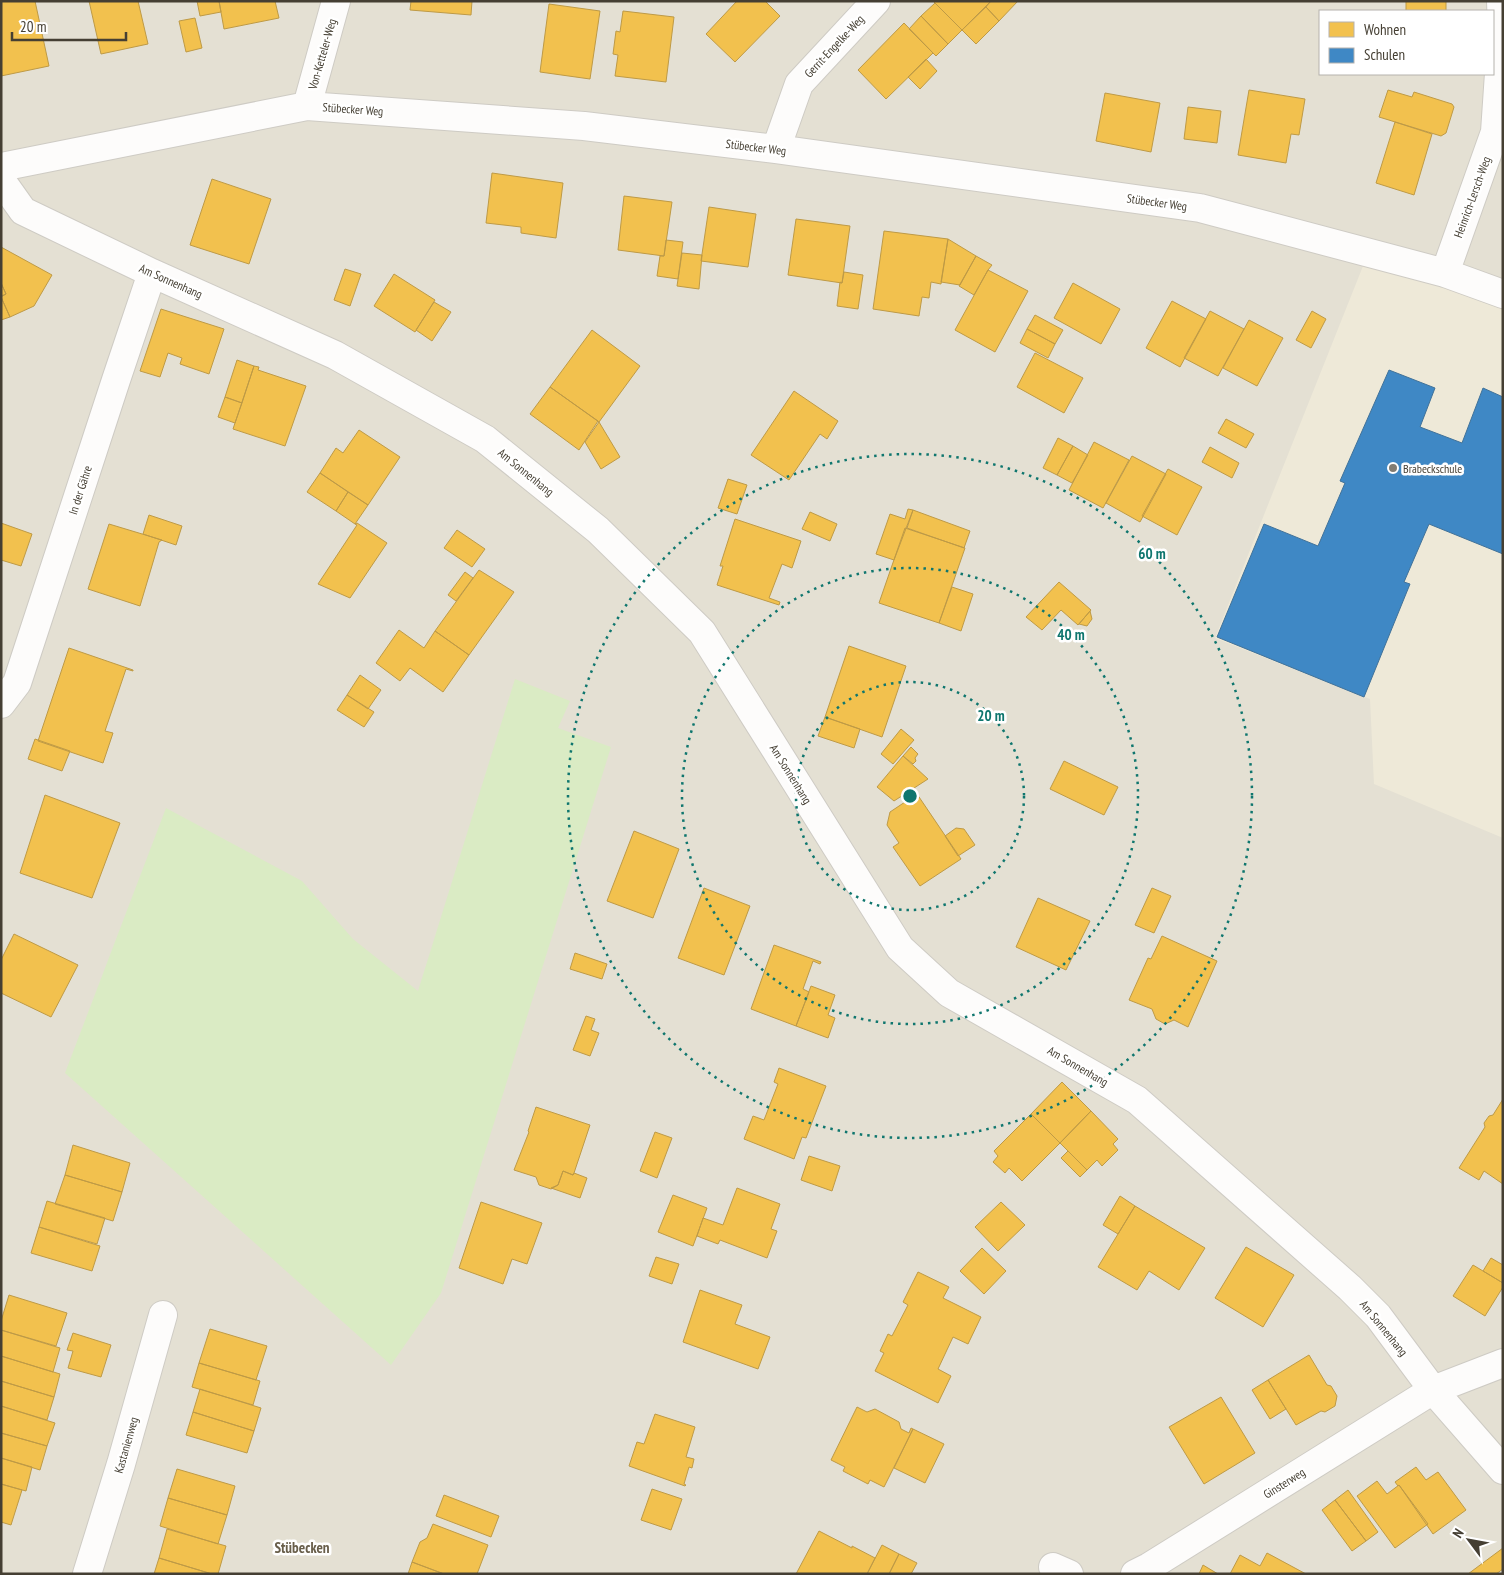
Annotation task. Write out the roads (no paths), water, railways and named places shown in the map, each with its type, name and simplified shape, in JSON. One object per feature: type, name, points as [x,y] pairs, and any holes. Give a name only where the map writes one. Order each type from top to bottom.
[{"type":"street","name":"Von-Ketteler-Weg","points":[[307,106],[336,1]]},
{"type":"street","name":"Gerrit-Engelke-Weg","points":[[776,149],[799,84],[876,1]]},
{"type":"street","name":"Heinrich-Lersch-Weg","points":[[1445,273],[1495,132],[1502,29],[1501,1]]},
{"type":"street","name":"Stübecker Weg","points":[[1,167],[307,106],[584,126],[776,149],[1200,208],[1445,273],[1503,294]]},
{"type":"street","name":"Am Sonnenhang","points":[[1,180],[23,210],[152,273],[335,355],[485,439],[598,530],[702,632],[900,948],[949,993],[1137,1100],[1350,1288],[1378,1316],[1433,1390],[1503,1470]]},
{"type":"street","name":"In der Gähre","points":[[1,704],[16,683],[152,273]]},
{"type":"street","name":"Kastanienweg","points":[[87,1574],[121,1464],[163,1315]]},
{"type":"street","name":"Ginsterweg","points":[[1135,1574],[1433,1390],[1503,1363]]},
{"type":"place","name":"Brabeckschule","points":[[1393,468]]},
{"type":"district","name":"Stübecken","points":[[302,1547]]}]
